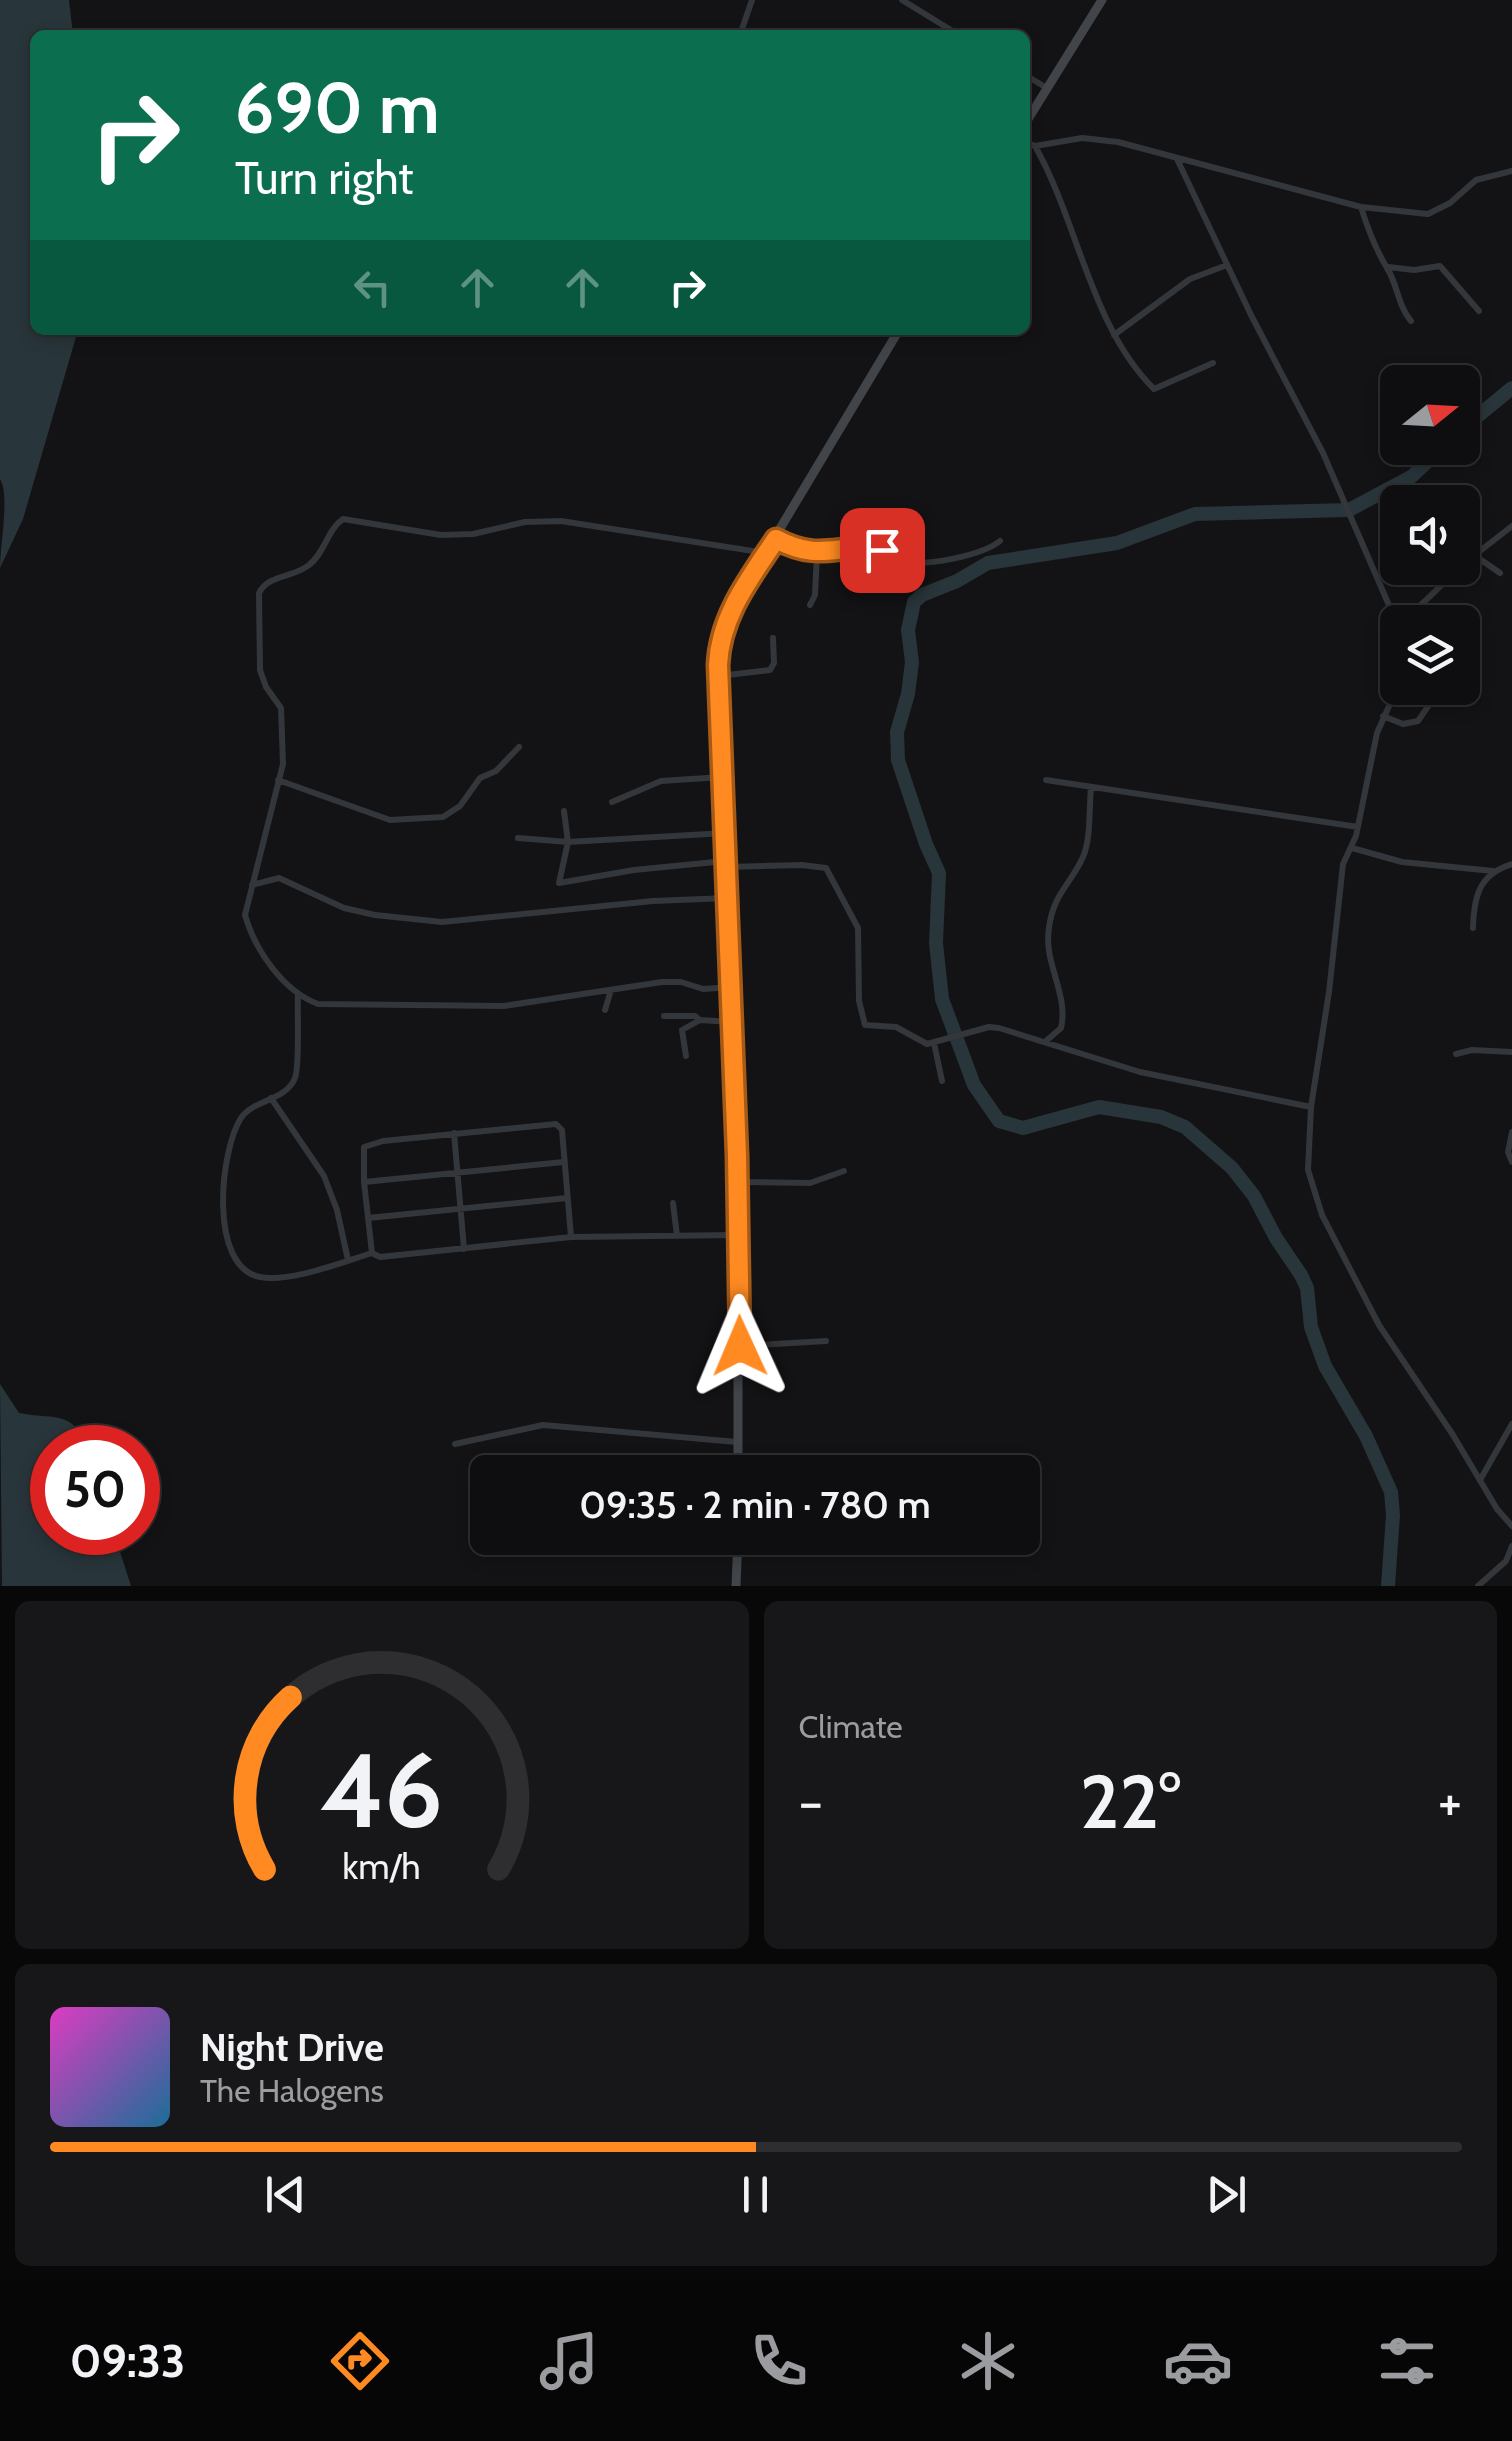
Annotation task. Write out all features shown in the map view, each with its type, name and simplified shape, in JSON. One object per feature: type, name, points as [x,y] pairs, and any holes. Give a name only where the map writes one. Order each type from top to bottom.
[{"type":"main road","points":[[1030,116],[1102,0]]},
{"type":"main road","points":[[739,1455],[738,1182],[718,653],[726,622],[895,335]]},
{"type":"main road","points":[[736,1586],[737,1555]]},
{"type":"street","points":[[742,30],[752,0]]},
{"type":"street","points":[[902,0],[951,30]]},
{"type":"street","points":[[1030,78],[1047,88]]},
{"type":"street","points":[[1030,144],[1096,138],[1361,207],[1428,214],[1450,203],[1476,180],[1512,172]]},
{"type":"street","points":[[1035,146],[1066,208],[1114,336],[1132,366],[1154,389],[1213,363]]},
{"type":"street","points":[[1178,159],[1346,501],[1390,605]]},
{"type":"street","points":[[1361,207],[1398,302],[1411,321]]},
{"type":"street","points":[[1114,336],[1190,279],[1227,265]]},
{"type":"street","points":[[1387,267],[1414,270],[1440,266],[1479,310]]},
{"type":"street","points":[[731,987],[698,989],[681,982],[504,1006],[318,1004],[298,994],[266,959],[249,929],[245,906],[284,764],[282,713],[260,670],[260,593],[266,582],[309,565],[339,521],[442,535],[473,534],[526,522],[561,521],[767,553]]},
{"type":"street","points":[[1480,550],[1512,526]]},
{"type":"street","points":[[776,539],[793,548],[817,553],[880,548],[899,561],[979,554],[1000,542]]},
{"type":"street","points":[[810,605],[815,596],[817,553]]},
{"type":"street","points":[[1480,559],[1500,573]]},
{"type":"street","points":[[1419,605],[1439,585]]},
{"type":"street","points":[[719,676],[770,670],[774,662],[773,638]]},
{"type":"street","points":[[1388,705],[1366,774],[1352,848],[1344,860],[1330,992],[1311,1106],[1308,1170],[1322,1216],[1379,1325],[1496,1509],[1512,1526]]},
{"type":"street","points":[[1383,716],[1402,724],[1418,721],[1429,705]]},
{"type":"street","points":[[278,780],[390,820],[443,817],[460,806],[480,778],[496,771],[519,747]]},
{"type":"street","points":[[612,802],[661,781],[724,777]]},
{"type":"street","points":[[1046,780],[1358,827]]},
{"type":"street","points":[[1045,1042],[1062,1028],[1063,1021],[1060,994],[1048,958],[1050,922],[1060,894],[1084,854],[1090,787]]},
{"type":"street","points":[[564,812],[568,842],[559,883],[634,870],[726,864],[826,868],[858,928],[859,1001],[865,1024],[896,1027],[923,1044],[993,1027],[1140,1072],[1311,1106]]},
{"type":"street","points":[[518,838],[568,842],[726,833]]},
{"type":"street","points":[[1352,848],[1402,862],[1493,871],[1512,864]]},
{"type":"street","points":[[1473,928],[1477,890],[1493,871]]},
{"type":"street","points":[[252,885],[279,878],[344,908],[442,922],[579,907],[728,898]]},
{"type":"street","points":[[606,1010],[610,990]]},
{"type":"street","points":[[298,994],[297,1074],[286,1091],[244,1114],[232,1139],[223,1222],[240,1267],[262,1278],[372,1253],[380,1257],[570,1237],[737,1235]]},
{"type":"street","points":[[664,1016],[695,1016],[700,1020]]},
{"type":"street","points":[[686,1056],[682,1030],[700,1020],[732,1022]]},
{"type":"street","points":[[934,1043],[942,1081]]},
{"type":"street","points":[[1456,1054],[1472,1050],[1512,1052]]},
{"type":"street","points":[[271,1098],[324,1176],[337,1210],[348,1260]]},
{"type":"street","points":[[372,1253],[364,1147],[382,1141],[558,1124],[562,1130],[570,1237]]},
{"type":"street","points":[[1512,1132],[1508,1152],[1512,1162]]},
{"type":"street","points":[[454,1133],[464,1249]]},
{"type":"street","points":[[364,1182],[564,1162]]},
{"type":"street","points":[[738,1182],[801,1184],[844,1172]]},
{"type":"street","points":[[368,1218],[567,1198]]},
{"type":"street","points":[[673,1202],[677,1236]]},
{"type":"street","points":[[740,1346],[826,1341]]},
{"type":"street","points":[[1480,1481],[1512,1424]]},
{"type":"street","points":[[455,1444],[542,1425],[739,1442]]},
{"type":"street","points":[[1478,1586],[1506,1561],[1512,1546]]},
{"type":"shaded area","points":[[0,0],[69,0],[72,30],[30,30],[30,335],[77,335],[23,519],[0,568],[4,508],[0,479]]},
{"type":"shaded area","points":[[0,1384],[19,1413],[61,1418],[73,1425],[30,1425],[30,1555],[121,1555],[131,1586],[2,1586]]},
{"type":"waterway","points":[[1480,414],[1512,388]]},
{"type":"waterway","points":[[1388,1586],[1391,1492],[1366,1436],[1325,1366],[1311,1327],[1307,1288],[1301,1275],[1254,1196],[1232,1168],[1185,1127],[1161,1117],[1099,1107],[1023,1128],[999,1121],[974,1085],[942,999],[936,943],[939,873],[898,760],[897,732],[912,662],[908,630],[914,602],[922,595],[988,563],[1117,543],[1195,514],[1349,510],[1411,477],[1424,465]]},
{"type":"route","points":[[740,1346],[720,639],[733,606],[776,539],[793,548],[817,553],[882,550]]}]
